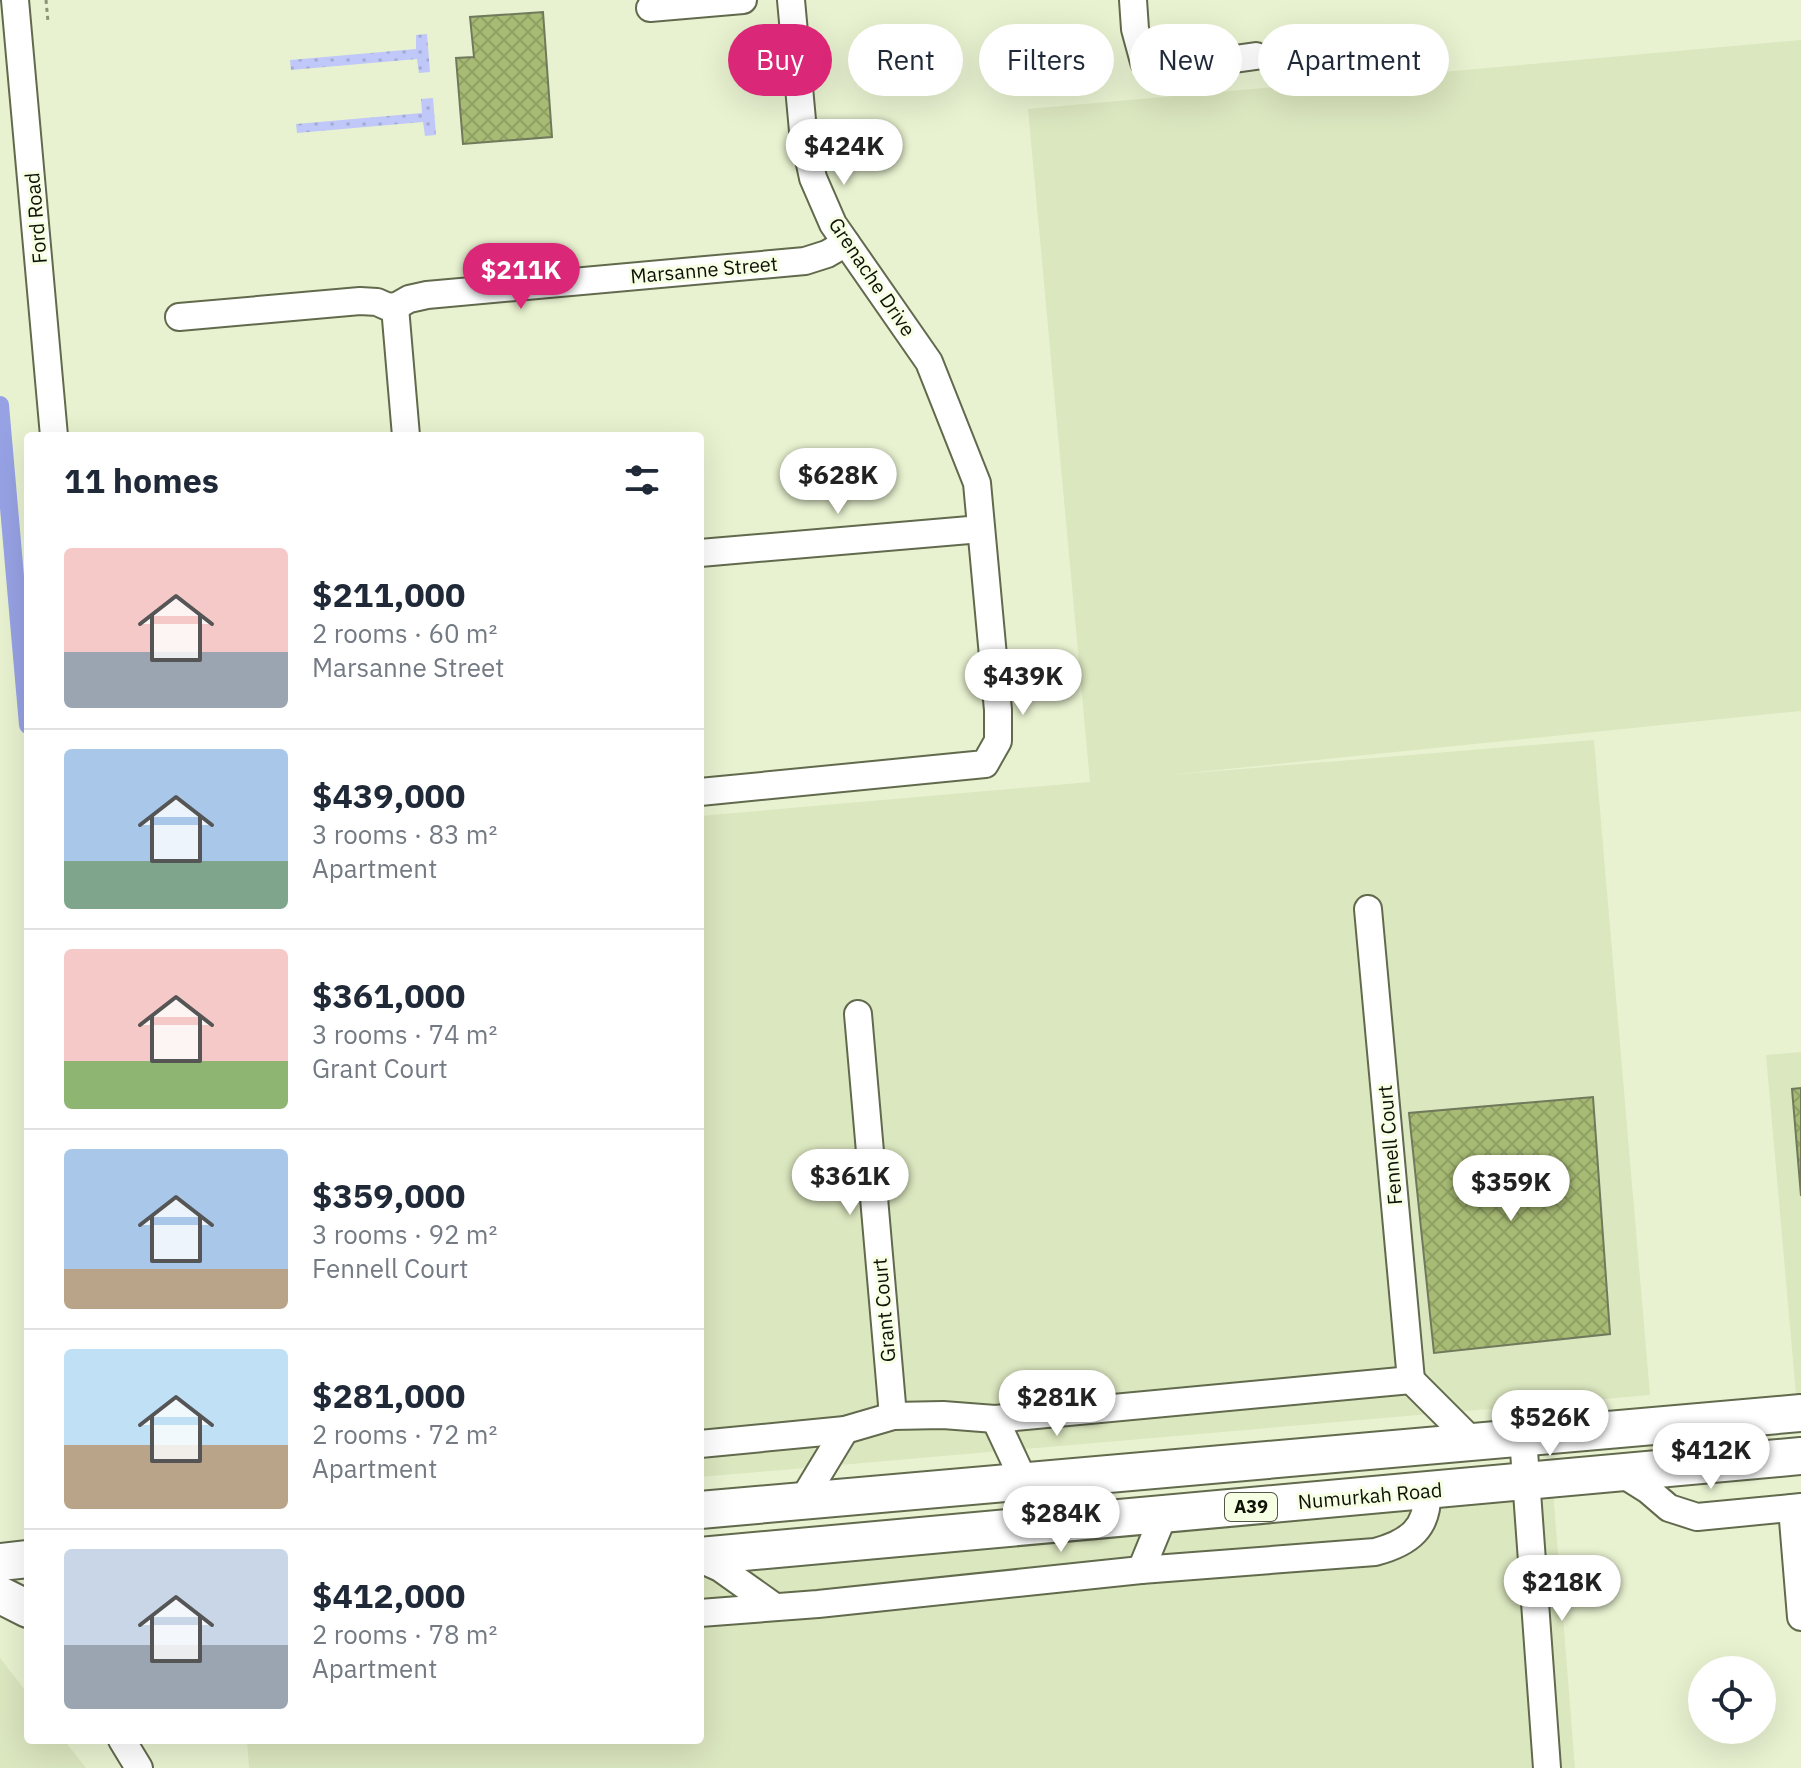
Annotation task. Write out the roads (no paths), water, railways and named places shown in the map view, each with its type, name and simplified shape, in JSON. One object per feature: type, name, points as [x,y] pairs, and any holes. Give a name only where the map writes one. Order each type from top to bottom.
[{"type":"highway","name":"A39","points":[[704,1510],[1801,1413]]},
{"type":"highway","points":[[1381,1450],[1412,1465],[1427,1491]]},
{"type":"highway","name":"Numurkah Road","points":[[704,1557],[1801,1456]]},
{"type":"highway","points":[[750,1506],[813,1521],[833,1536],[837,1544]]},
{"type":"highway","points":[[0,1562],[24,1559]]},
{"type":"highway","points":[[0,1583],[24,1581]]},
{"type":"highway","points":[[0,1595],[24,1607]]},
{"type":"street","name":"Ford Road","points":[[15,0],[54,432]]},
{"type":"street","points":[[650,8],[743,0]]},
{"type":"street","name":"Grenache Drive","points":[[704,792],[985,764],[998,741],[998,710],[977,483],[929,362],[833,224],[813,178],[803,131],[791,0]]},
{"type":"street","points":[[1133,0],[1135,29],[1144,62],[1178,67],[1256,56]]},
{"type":"street","name":"Marsanne Street","points":[[179,317],[360,301],[395,307],[409,299],[427,295],[805,261],[827,254],[846,243]]},
{"type":"street","points":[[395,307],[406,432]]},
{"type":"street","points":[[704,553],[981,529]]},
{"type":"street","name":"Fennell Court","points":[[1368,909],[1411,1380]]},
{"type":"street","name":"Grant Court","points":[[858,1014],[893,1416]]},
{"type":"street","points":[[704,1444],[845,1430],[893,1416],[943,1415],[995,1419],[1411,1380],[1472,1441]]},
{"type":"street","points":[[995,1419],[1024,1481]]},
{"type":"street","points":[[802,1501],[845,1430]]},
{"type":"street","points":[[1523,1437],[1547,1768]]},
{"type":"street","points":[[1621,1473],[1669,1508],[1697,1517],[1796,1507],[1801,1617]]},
{"type":"street","points":[[704,1613],[818,1604],[1141,1570],[1375,1552],[1394,1547],[1409,1537],[1422,1522],[1428,1508],[1427,1491]]},
{"type":"street","points":[[1141,1570],[1164,1514]]},
{"type":"street","points":[[704,1559],[775,1607]]},
{"type":"street","points":[[124,1744],[139,1768]]},
{"type":"waterway","points":[[0,405],[24,679]]}]
